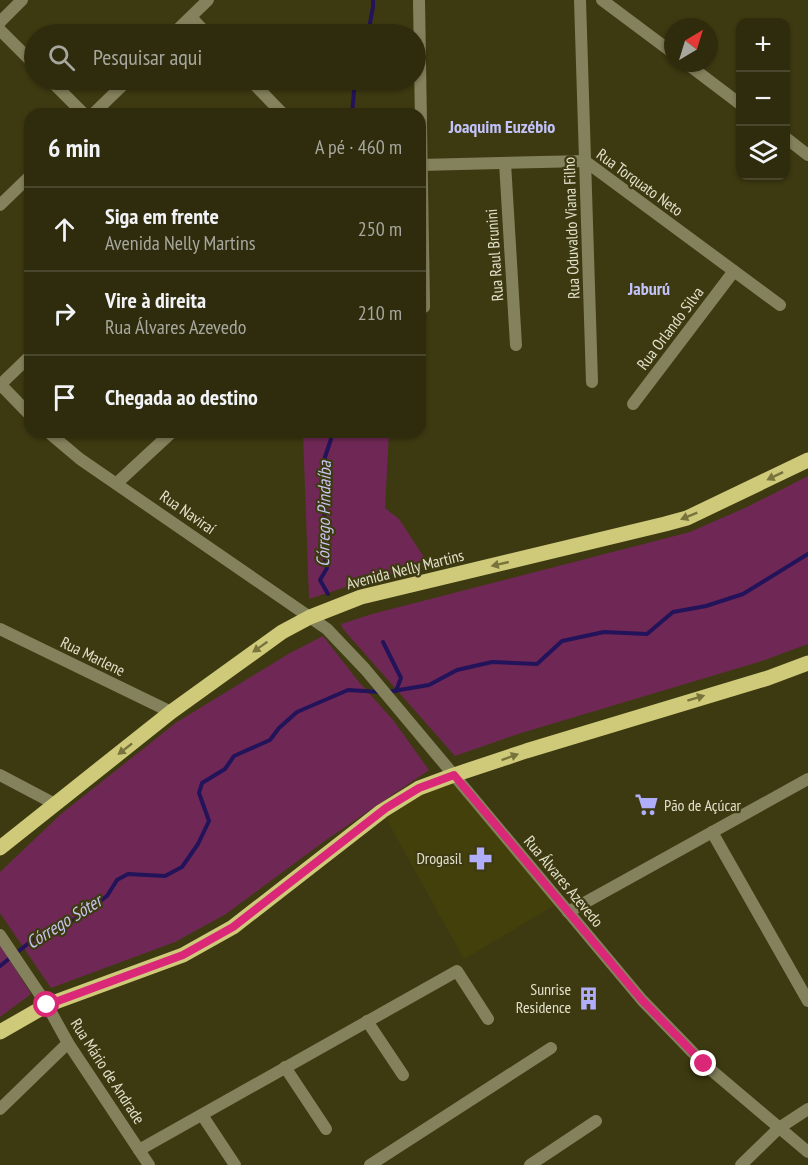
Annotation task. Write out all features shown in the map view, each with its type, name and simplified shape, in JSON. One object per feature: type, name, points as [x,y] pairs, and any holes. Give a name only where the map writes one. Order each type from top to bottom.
[{"type":"main road","name":"Avenida Nelly Martins","points":[[0,848],[171,712],[282,632],[310,617],[361,597],[687,518],[808,460]]},
{"type":"main road","points":[[0,1032],[47,1005],[183,955],[233,927],[386,808],[419,788],[808,663]]},
{"type":"street","points":[[0,22],[22,0]]},
{"type":"street","points":[[184,24],[208,0]]},
{"type":"street","points":[[419,0],[419,24]]},
{"type":"street","name":"Rua Oduvaldo Viana Filho","points":[[580,0],[592,382]]},
{"type":"street","points":[[602,0],[664,46]]},
{"type":"street","points":[[191,17],[198,24]]},
{"type":"street","points":[[0,30],[24,54]]},
{"type":"street","points":[[698,72],[736,100]]},
{"type":"street","points":[[60,90],[78,108]]},
{"type":"street","points":[[99,108],[118,90]]},
{"type":"street","points":[[260,90],[277,108]]},
{"type":"street","points":[[420,90],[420,108]]},
{"type":"street","points":[[790,141],[808,155]]},
{"type":"street","name":"Rua Torquato Neto","points":[[426,165],[585,161],[780,305]]},
{"type":"street","name":"Rua Raul Brunini","points":[[505,163],[516,345]]},
{"type":"street","points":[[0,205],[24,182]]},
{"type":"street","name":"Rua Orlando Silva","points":[[633,404],[734,271]]},
{"type":"street","points":[[24,362],[0,385],[24,409]]},
{"type":"street","name":"Rua Naviraí","points":[[55,438],[80,459],[310,617]]},
{"type":"street","points":[[117,483],[166,438]]},
{"type":"street","name":"Rua Álvares Azevedo","points":[[310,617],[327,629],[365,669],[642,1000],[704,1064],[808,1152]]},
{"type":"street","name":"Rua Marlene","points":[[0,629],[171,712]]},
{"type":"street","points":[[0,775],[55,804]]},
{"type":"street","points":[[568,912],[808,779]]},
{"type":"street","points":[[712,832],[808,1001]]},
{"type":"street","name":"Rua Mário de Andrade","points":[[1,937],[47,1005],[68,1043],[147,1164]]},
{"type":"street","points":[[139,1150],[457,971],[488,1019]]},
{"type":"street","points":[[367,1021],[403,1075]]},
{"type":"street","points":[[0,1109],[68,1043]]},
{"type":"street","points":[[370,1165],[550,1048]]},
{"type":"street","points":[[285,1067],[326,1129]]},
{"type":"street","points":[[741,1165],[779,1128],[808,1109]]},
{"type":"street","points":[[202,1115],[235,1165]]},
{"type":"street","points":[[530,1165],[596,1121]]},
{"type":"shaded area","points":[[303,438],[389,438],[385,508],[399,519],[429,565],[309,599]]},
{"type":"shaded area","points":[[808,476],[808,644],[762,661],[518,734],[455,756],[341,624],[690,532],[747,507]]},
{"type":"shaded area","points":[[323,636],[358,681],[393,720],[429,770],[326,840],[226,914],[175,942],[51,988],[0,913],[0,872],[61,814],[177,722],[290,653]]},
{"type":"shaded area","points":[[454,775],[560,902],[464,959],[382,811]]},
{"type":"shaded area","points":[[0,945],[31,994],[0,1017]]},
{"type":"waterway","name":"Córrego Pindaíba","points":[[370,24],[373,0]]},
{"type":"waterway","name":"Córrego Pindaíba","points":[[353,108],[354,90]]},
{"type":"waterway","name":"Córrego Pindaíba","points":[[328,594],[320,580],[327,568],[322,547],[326,493],[325,457],[331,438]]},
{"type":"waterway","name":"Córrego Sóter","points":[[387,692],[429,685],[457,670],[492,662],[537,664],[562,641],[604,632],[647,634],[673,612],[706,606],[743,594],[808,554]]},
{"type":"waterway","name":"Córrego Pindaíba","points":[[383,642],[401,678],[396,691]]},
{"type":"waterway","name":"Córrego Sóter","points":[[0,966],[39,935],[74,920],[107,896],[117,880],[128,874],[165,876],[182,867],[198,844],[209,821],[199,793],[202,783],[225,769],[234,756],[270,740],[279,728],[297,712],[348,690],[380,692]]},
{"type":"place","name":"Pão de Açúcar","points":[[646,805]]},
{"type":"place","name":"Drogasil","points":[[480,858]]},
{"type":"place","name":"Sunrise Residence","points":[[589,998]]},
{"type":"district","name":"Joaquim Euzébio","points":[[502,127]]},
{"type":"district","name":"Jaburú","points":[[649,289]]},
{"type":"route","points":[[47,1005],[183,955],[233,927],[386,808],[419,788],[454,775],[642,1000],[704,1064]]}]
